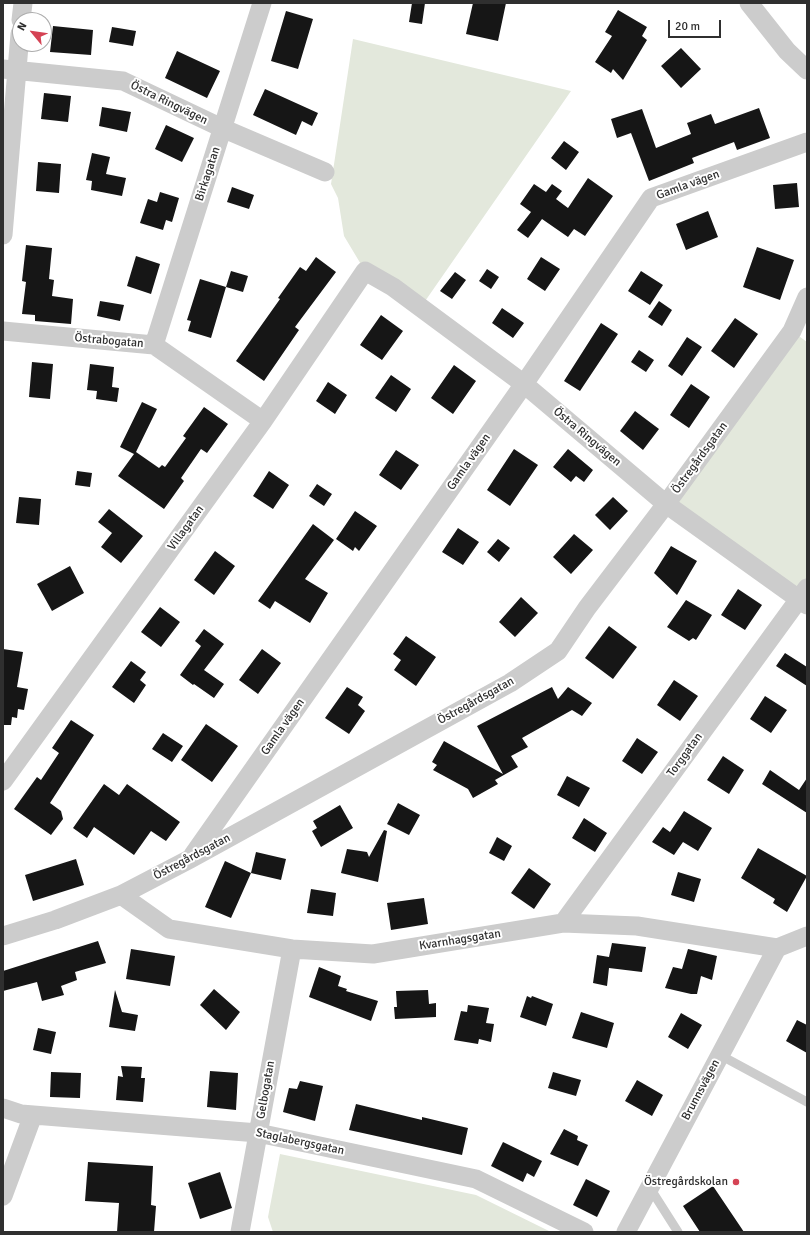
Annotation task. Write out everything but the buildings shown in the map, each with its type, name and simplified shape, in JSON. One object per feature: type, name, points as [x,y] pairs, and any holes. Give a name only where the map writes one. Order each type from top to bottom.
[{"type":"street","name":"Birkagatan","points":[[154,345],[262,3]]},
{"type":"street","points":[[749,3],[787,51],[807,70]]},
{"type":"street","points":[[3,235],[10,69],[15,52]]},
{"type":"street","name":"Östra Ringvägen","points":[[10,69],[124,81],[222,128],[325,172]]},
{"type":"street","name":"Gamla vägen","points":[[190,859],[524,384],[651,198],[807,142]]},
{"type":"street","name":"Östra Ringvägen","points":[[365,271],[393,287],[524,384],[666,504],[804,598]]},
{"type":"street","name":"Villagatan","points":[[3,781],[263,421],[365,271]]},
{"type":"street","name":"Östregårdsgatan","points":[[3,936],[55,920],[121,895],[190,859],[510,683],[558,651],[587,608],[666,504],[792,332],[807,297]]},
{"type":"street","name":"Östrabogatan","points":[[3,331],[154,345],[263,421]]},
{"type":"street","name":"Torggatan","points":[[563,923],[804,598]]},
{"type":"street","name":"Kvarnhagsgatan","points":[[121,895],[169,929],[292,949],[373,954],[563,923],[637,926],[776,948]]},
{"type":"street","points":[[776,948],[807,936]]},
{"type":"street","name":"Brunnsvägen","points":[[626,1232],[776,948]]},
{"type":"street","name":"Gelbogatan","points":[[244,1228],[258,1133],[292,949]]},
{"type":"street","name":"Staglabergsgatan","points":[[3,1108],[21,1114],[258,1133],[476,1179],[584,1232]]},
{"type":"street","points":[[3,1196],[33,1115]]},
{"type":"lane","points":[[720,1055],[807,1102]]},
{"type":"lane","points":[[650,1188],[678,1232]]},
{"type":"shaded area","points":[[353,39],[571,91],[421,307],[365,271],[344,236],[338,198],[331,184]]},
{"type":"shaded area","points":[[792,331],[807,342],[807,588],[799,600],[666,504]]},
{"type":"shaded area","points":[[280,1154],[476,1195],[551,1232],[273,1232],[268,1217]]},
{"type":"place","name":"Östregårdskolan","points":[[736,1182]]}]
